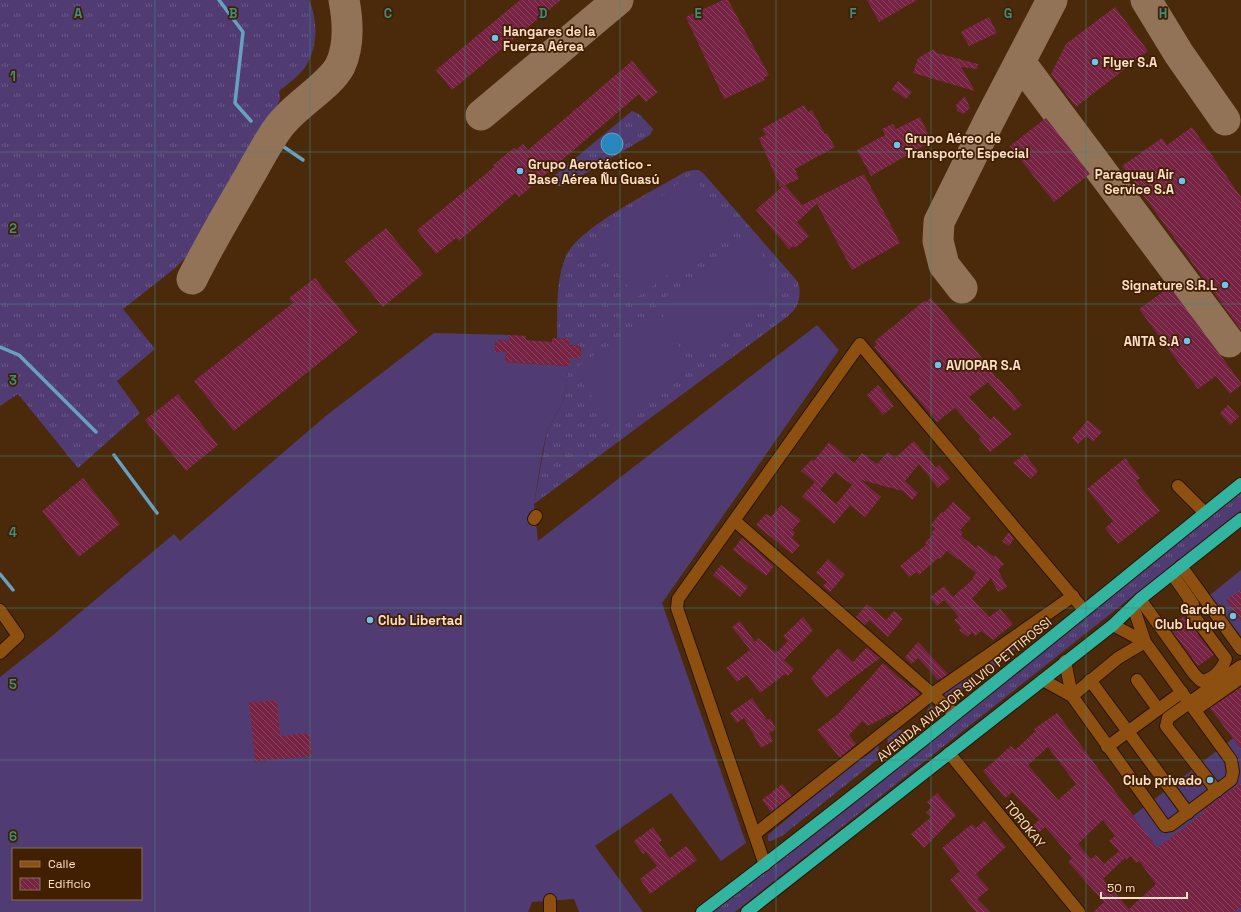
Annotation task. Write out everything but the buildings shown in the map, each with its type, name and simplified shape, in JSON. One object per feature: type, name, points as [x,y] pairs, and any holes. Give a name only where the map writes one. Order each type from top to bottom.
[{"type":"highway","name":"AVENIDA AVIADOR SILVIO PETTIROSSI","points":[[702,912],[765,865],[1241,484]]},
{"type":"highway","points":[[747,912],[1113,625],[1181,566],[1241,519]]},
{"type":"street","points":[[765,865],[677,608],[678,599],[860,344],[1084,610]]},
{"type":"street","points":[[1180,486],[1205,513]]},
{"type":"street","points":[[735,521],[955,714]]},
{"type":"street","points":[[1181,566],[1241,649]]},
{"type":"street","points":[[1172,574],[1241,670],[1192,706],[1168,718],[1166,726],[1217,791]]},
{"type":"street","points":[[755,834],[932,694],[1073,596]]},
{"type":"street","points":[[1137,603],[1194,674],[1201,681],[1209,680],[1219,671],[1226,659],[1190,611],[1189,598]]},
{"type":"street","points":[[1066,661],[1072,696],[1165,826],[1171,825],[1231,780],[1233,772],[1232,760],[1145,642],[1137,603]]},
{"type":"street","points":[[0,610],[18,636],[0,653]]},
{"type":"street","points":[[1113,625],[1145,642]]},
{"type":"street","points":[[1072,696],[1118,658],[1145,642]]},
{"type":"street","points":[[1043,680],[1072,696]]},
{"type":"street","points":[[1090,680],[1188,813]]},
{"type":"street","points":[[1137,680],[1158,709]]},
{"type":"street","points":[[1108,747],[1182,692]]},
{"type":"street","name":"TOROKAY","points":[[949,753],[1079,912]]},
{"type":"green space","points":[[0,0],[309,0],[314,16],[315,42],[310,59],[300,73],[279,91],[280,99],[278,104],[189,254],[174,269],[123,309],[155,349],[117,381],[140,413],[78,468],[18,394],[0,406]]},
{"type":"green space","points":[[632,111],[639,114],[653,129],[650,135],[564,186],[558,186],[554,181],[555,175]]},
{"type":"green space","points":[[699,170],[704,174],[798,282],[800,292],[797,305],[787,317],[534,504],[547,431],[563,402],[570,358],[580,358],[581,346],[569,345],[570,339],[557,338],[557,307],[560,276],[566,256],[586,233],[601,221],[685,172]]},
{"type":"green space","points":[[692,174],[732,229],[636,298],[596,243]]},
{"type":"green space","points":[[748,235],[786,289],[697,360],[655,305]]},
{"type":"green space","points":[[655,313],[693,366],[610,423],[573,370]]},
{"type":"green space","name":"Club Libertad","points":[[817,325],[839,350],[662,603],[746,843],[721,861],[671,793],[595,846],[643,912],[579,912],[574,899],[532,902],[528,912],[0,912],[0,677],[52,636],[174,534],[180,541],[327,415],[434,333],[509,335],[509,341],[496,340],[495,351],[506,352],[505,362],[569,366],[563,402],[547,431],[534,504],[538,541]]},
{"type":"green space","points":[[1241,493],[1241,510],[735,912],[713,912]]},
{"type":"green space","name":"Garden Club Luque","points":[[1241,570],[1241,637],[1210,595]]},
{"type":"green space","points":[[1036,628],[1037,631],[985,674],[991,660]]},
{"type":"green space","points":[[978,668],[976,673],[951,701],[944,697],[945,693]]},
{"type":"green space","points":[[937,705],[940,708],[939,711],[924,722],[928,708]]},
{"type":"green space","points":[[897,729],[910,733],[889,749],[887,738]]},
{"type":"green space","name":"Club privado","points":[[1241,732],[1241,912],[1182,912],[1116,829]]},
{"type":"green space","points":[[878,744],[878,759],[782,836],[768,841],[768,835],[834,779],[874,750]]},
{"type":"water","points":[[612,133],[620,136],[623,144],[620,152],[612,155],[604,152],[601,144],[604,136]]},
{"type":"waterway","points":[[219,0],[243,32],[235,103],[251,121]]},
{"type":"waterway","points":[[284,147],[303,160]]},
{"type":"waterway","points":[[0,347],[19,355],[96,432]]},
{"type":"waterway","points":[[114,455],[157,513]]},
{"type":"waterway","points":[[0,574],[13,590]]},
{"type":"taxiway","points":[[192,279],[220,226],[278,128],[293,112],[320,89],[335,74],[340,66],[347,41],[344,0]]},
{"type":"taxiway","points":[[481,115],[618,0]]},
{"type":"taxiway","points":[[962,288],[944,265],[938,241],[939,222],[989,121],[1052,0]]},
{"type":"taxiway","points":[[1146,0],[1179,54],[1225,120]]},
{"type":"taxiway","points":[[1020,62],[1229,342]]},
{"type":"place","name":"Hangares de la Fuerza Aérea","points":[[495,38]]},
{"type":"place","name":"Flyer S.A","points":[[1095,62]]},
{"type":"place","name":"Grupo Aéreo de Transporte Especial","points":[[897,145]]},
{"type":"place","name":"Grupo Aerotáctico - Base Aérea Ñu Guasú","points":[[520,171]]},
{"type":"place","name":"Paraguay Air Service S.A","points":[[1182,181]]},
{"type":"place","name":"Signature S.R.L","points":[[1225,285]]},
{"type":"place","name":"ANTA S.A","points":[[1187,341]]},
{"type":"place","name":"AVIOPAR S.A","points":[[938,365]]},
{"type":"place","name":"Garden Club Luque","points":[[1233,616]]},
{"type":"place","name":"Club Libertad","points":[[370,620]]},
{"type":"place","name":"Club privado","points":[[1210,780]]}]
